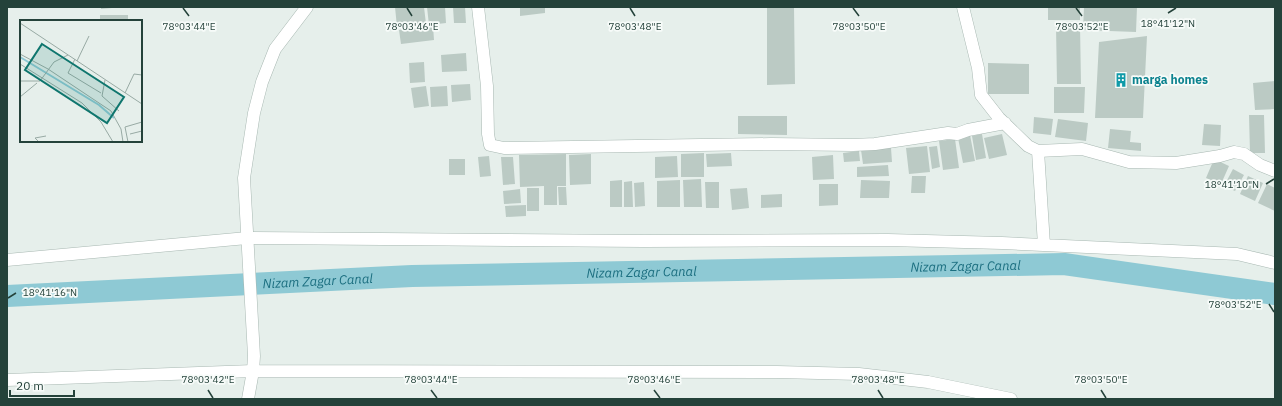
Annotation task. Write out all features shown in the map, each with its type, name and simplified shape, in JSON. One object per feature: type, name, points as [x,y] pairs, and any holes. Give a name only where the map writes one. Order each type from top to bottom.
[{"type":"street","points":[[248,399],[254,356],[244,178],[254,113],[262,82],[275,49],[307,7]]},
{"type":"street","points":[[478,7],[490,146],[504,148],[875,144],[948,133],[957,134],[968,130],[1005,123]]},
{"type":"street","points":[[963,7],[978,68],[981,95],[999,118],[1028,146],[1038,150],[1082,149],[1129,162],[1176,163],[1220,156],[1234,152],[1244,154],[1260,165],[1275,171]]},
{"type":"street","points":[[1038,150],[1044,245]]},
{"type":"street","points":[[7,260],[247,241],[888,240],[1044,245],[1237,254],[1275,263]]},
{"type":"street","points":[[7,380],[253,371],[777,372],[852,374],[928,382],[1011,399]]},
{"type":"building","points":[[101,7],[111,7],[112,8],[101,9]]},
{"type":"building","points":[[395,7],[424,7],[426,24],[397,27]]},
{"type":"building","points":[[427,7],[445,7],[446,23],[429,25]]},
{"type":"building","points":[[453,7],[465,7],[466,23],[454,23]]},
{"type":"building","points":[[520,7],[545,7],[545,13],[520,16]]},
{"type":"building","points":[[767,7],[794,7],[795,84],[767,85]]},
{"type":"building","points":[[1048,7],[1080,7],[1080,20],[1048,20]]},
{"type":"building","points":[[1084,7],[1137,7],[1136,32],[1083,30]]},
{"type":"building","points":[[100,15],[128,15],[128,20],[100,20]]},
{"type":"building","points":[[1080,25],[1081,84],[1057,84],[1056,26]]},
{"type":"building","points":[[433,26],[434,40],[401,44],[399,30]]},
{"type":"building","name":"marga homes","points":[[1147,36],[1143,118],[1095,118],[1099,42]]},
{"type":"building","points":[[466,53],[467,71],[442,72],[441,55]]},
{"type":"building","points":[[424,62],[425,82],[410,83],[409,63]]},
{"type":"building","points":[[988,63],[1029,64],[1029,94],[988,94]]},
{"type":"building","points":[[1275,81],[1275,109],[1255,110],[1253,83]]},
{"type":"building","points":[[470,84],[471,100],[452,102],[451,85]]},
{"type":"building","points":[[426,86],[429,106],[414,108],[411,88]]},
{"type":"building","points":[[447,86],[448,106],[431,107],[430,87]]},
{"type":"building","points":[[1054,87],[1085,87],[1084,113],[1054,113]]},
{"type":"building","points":[[1249,115],[1264,115],[1265,153],[1250,153]]},
{"type":"building","points":[[738,116],[787,116],[787,135],[738,134]]},
{"type":"building","points":[[1034,117],[1053,119],[1051,135],[1033,133]]},
{"type":"building","points":[[1058,119],[1088,123],[1086,141],[1055,137]]},
{"type":"building","points":[[1204,124],[1221,125],[1220,146],[1202,145]]},
{"type":"building","points":[[1110,129],[1131,131],[1130,142],[1141,143],[1141,151],[1108,148]]},
{"type":"building","points":[[982,134],[986,158],[976,160],[972,136]]},
{"type":"building","points":[[1002,134],[1007,155],[989,159],[984,138]]},
{"type":"building","points":[[970,135],[975,161],[963,163],[958,138]]},
{"type":"building","points":[[955,139],[959,168],[943,170],[939,141]]},
{"type":"building","points":[[927,146],[930,172],[909,174],[906,148]]},
{"type":"building","points":[[937,146],[940,167],[932,169],[929,147]]},
{"type":"building","points":[[891,148],[892,162],[863,164],[861,150]]},
{"type":"building","points":[[859,151],[860,161],[844,162],[843,153]]},
{"type":"building","points":[[704,153],[704,177],[681,177],[681,154]]},
{"type":"building","points":[[731,153],[732,166],[707,167],[706,154]]},
{"type":"building","points":[[566,154],[566,186],[557,186],[557,205],[544,205],[544,186],[520,187],[519,155]]},
{"type":"building","points":[[591,154],[591,184],[570,185],[569,155]]},
{"type":"building","points":[[833,155],[834,179],[813,180],[812,157]]},
{"type":"building","points":[[489,156],[491,176],[480,177],[478,157]]},
{"type":"building","points":[[677,156],[678,177],[655,178],[655,157]]},
{"type":"building","points":[[501,157],[513,157],[515,184],[503,185]]},
{"type":"building","points":[[449,159],[465,159],[465,175],[449,175]]},
{"type":"building","points":[[1214,159],[1229,166],[1221,184],[1206,178]]},
{"type":"building","points":[[888,165],[889,176],[857,177],[857,167]]},
{"type":"building","points":[[1233,169],[1244,175],[1235,191],[1224,186]]},
{"type":"building","points":[[912,176],[926,176],[925,193],[911,193]]},
{"type":"building","points":[[1248,176],[1263,183],[1255,201],[1240,194]]},
{"type":"building","points":[[701,179],[702,207],[684,207],[683,180]]},
{"type":"building","points":[[622,180],[622,207],[610,207],[610,181]]},
{"type":"building","points":[[680,180],[680,207],[657,207],[657,181]]},
{"type":"building","points":[[861,180],[890,181],[889,198],[860,198]]},
{"type":"building","points":[[632,181],[633,207],[624,207],[624,182]]},
{"type":"building","points":[[644,182],[645,206],[635,207],[634,183]]},
{"type":"building","points":[[705,182],[719,182],[719,208],[706,208]]},
{"type":"building","points":[[819,184],[838,184],[838,205],[819,206]]},
{"type":"building","points":[[1267,184],[1275,188],[1275,211],[1258,203]]},
{"type":"building","points":[[558,187],[566,187],[567,205],[559,205]]},
{"type":"building","points":[[527,188],[539,188],[539,211],[527,211]]},
{"type":"building","points":[[747,188],[749,208],[732,210],[730,189]]},
{"type":"building","points":[[520,189],[521,203],[504,204],[503,191]]},
{"type":"building","points":[[782,194],[782,207],[761,208],[761,195]]},
{"type":"building","points":[[526,205],[526,216],[506,217],[505,206]]},
{"type":"waterway","name":"Nizam Zagar Canal","points":[[7,296],[412,276],[1064,264],[1275,294]]},
{"type":"place","name":"marga homes","points":[[1121,80]]}]
